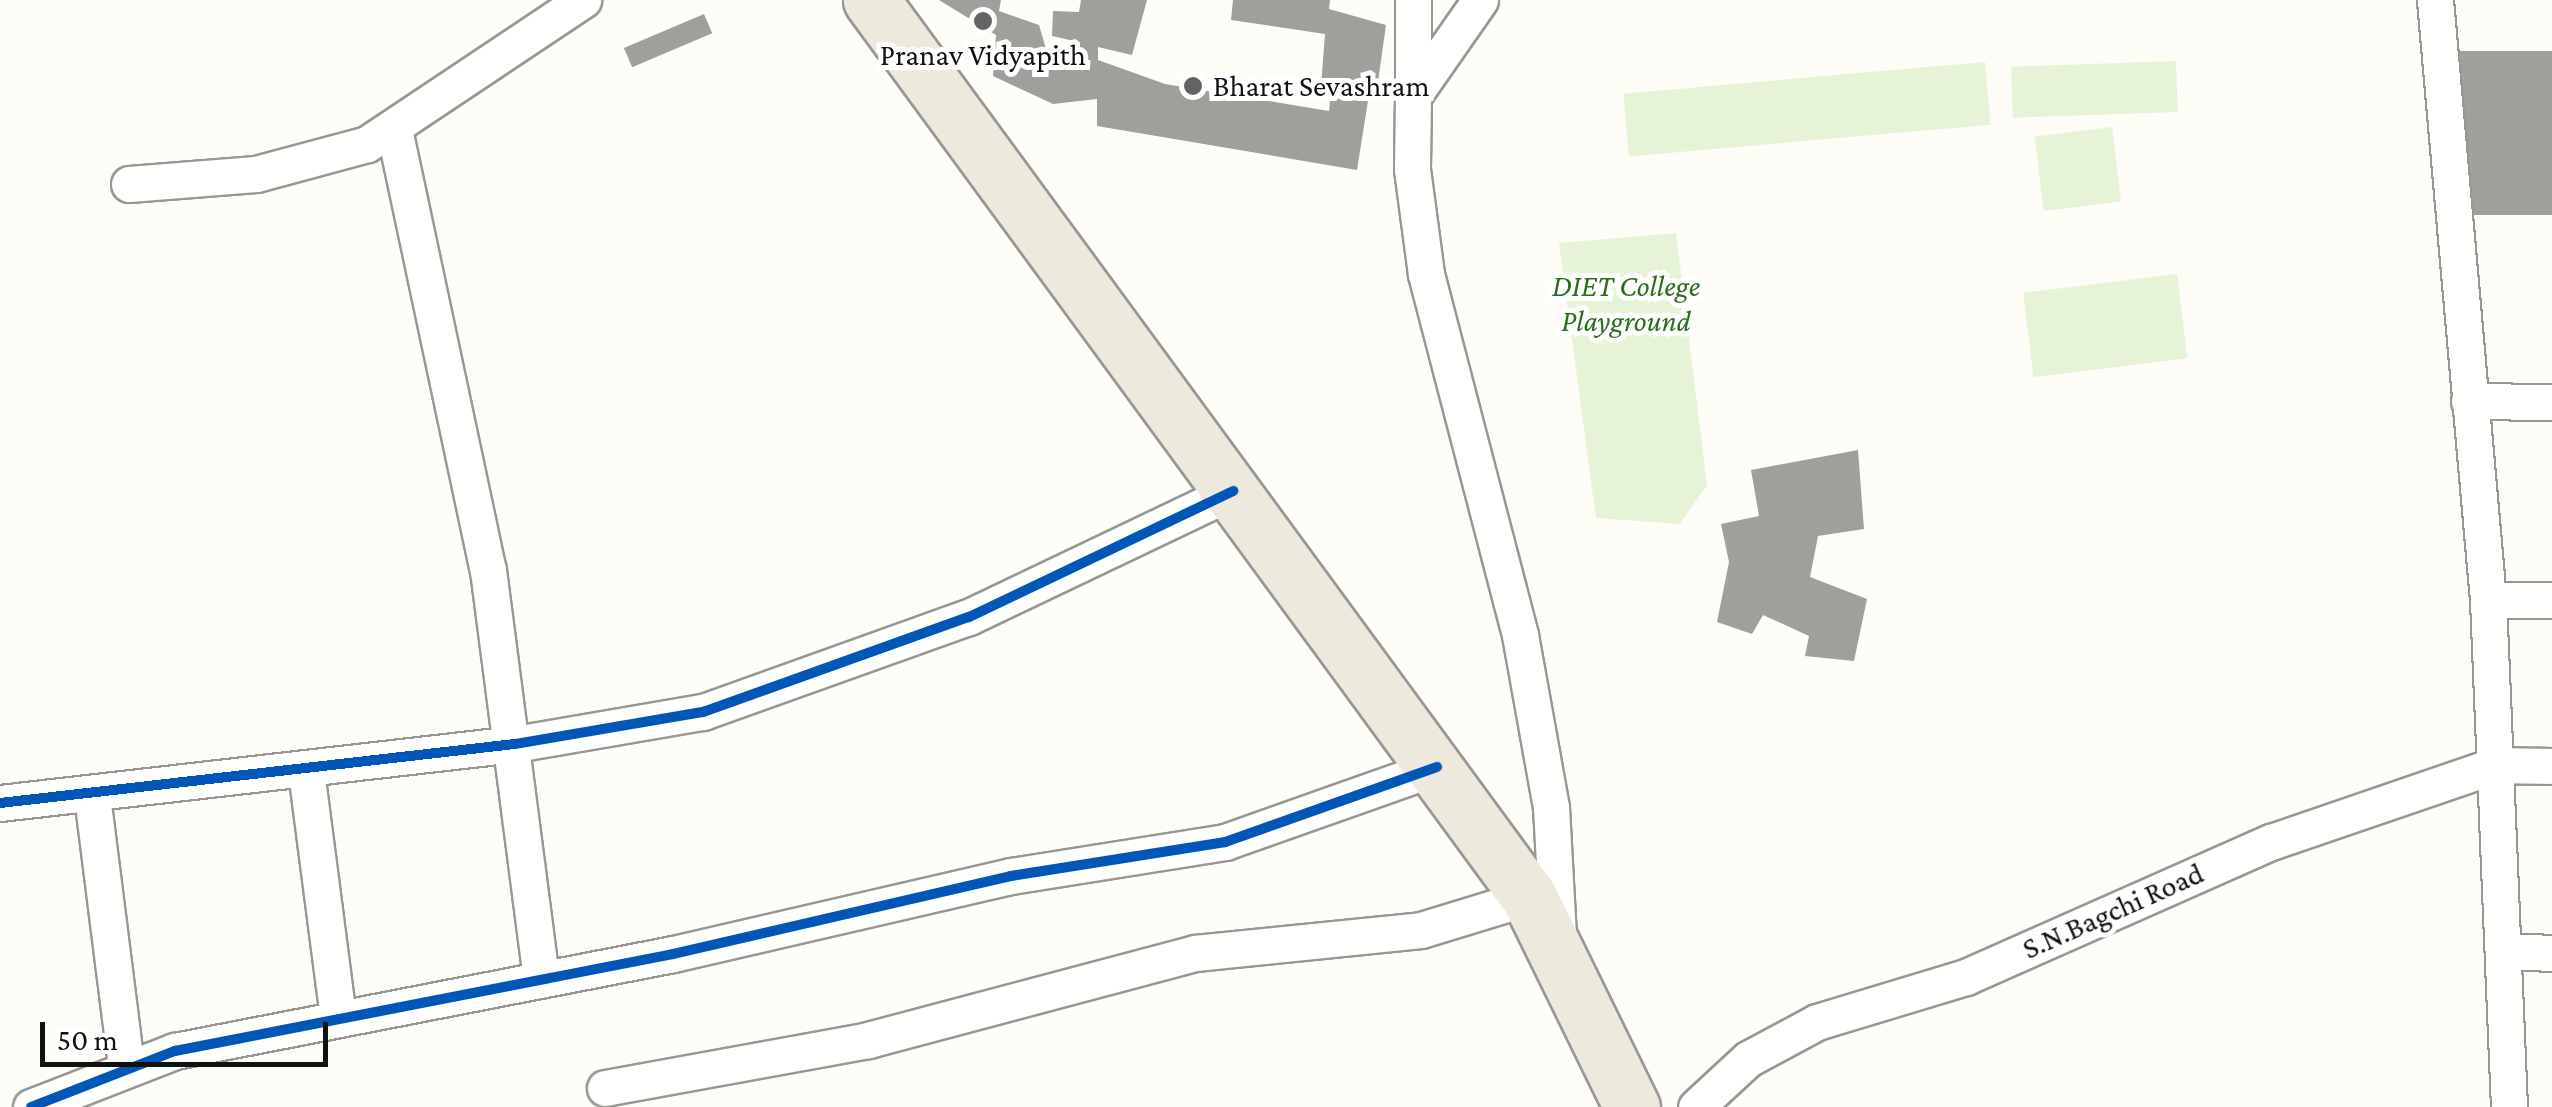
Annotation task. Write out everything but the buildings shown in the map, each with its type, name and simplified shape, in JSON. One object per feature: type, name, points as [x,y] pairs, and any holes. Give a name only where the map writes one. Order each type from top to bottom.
[{"type":"main road","points":[[871,0],[1529,898],[1558,945],[1632,1107]]},
{"type":"street","points":[[129,184],[304,164],[394,129],[583,0]]},
{"type":"street","points":[[1412,0],[1412,96],[1426,274],[1520,635],[1550,807],[1558,945]]},
{"type":"street","points":[[1412,96],[1480,0]]},
{"type":"street","points":[[2435,0],[2488,600],[2508,951],[2509,1107]]},
{"type":"street","points":[[394,129],[462,434],[515,744],[541,980]]},
{"type":"street","points":[[2470,401],[2552,402]]},
{"type":"street","points":[[0,803],[306,771],[515,744],[684,716],[866,658],[1233,491]]},
{"type":"street","points":[[2488,600],[2552,600]]},
{"type":"street","name":"S.N.Bagchi Road","points":[[1696,1107],[1748,1059],[1801,1028],[1966,977],[2271,842],[2496,765],[2552,766]]},
{"type":"street","points":[[48,1104],[126,1066],[338,1019],[541,980],[1011,876],[1225,842],[1436,767]]},
{"type":"street","points":[[306,771],[338,1019]]},
{"type":"street","points":[[92,796],[126,1066]]},
{"type":"street","points":[[605,1088],[868,1040],[1195,953],[1422,930],[1529,898]]},
{"type":"street","points":[[2508,951],[2552,952]]},
{"type":"green space","points":[[2176,61],[2178,112],[2013,118],[2011,67]]},
{"type":"green space","points":[[1985,62],[1990,125],[1629,156],[1623,94]]},
{"type":"green space","points":[[2112,127],[2121,201],[2044,211],[2035,137]]},
{"type":"green space","name":"DIET College Playground","points":[[1676,233],[1707,485],[1680,524],[1596,518],[1559,243]]},
{"type":"green space","points":[[2177,274],[2187,358],[2034,377],[2023,293]]},
{"type":"cycle path","points":[[0,803],[515,744],[703,712],[969,617],[1233,491]]},
{"type":"cycle path","points":[[31,1107],[175,1051],[673,954],[1011,876],[1225,842],[1437,767]]},
{"type":"place","name":"Pranav Vidyapith","points":[[983,21]]},
{"type":"place","name":"Bharat Sevashram","points":[[1193,86]]}]
